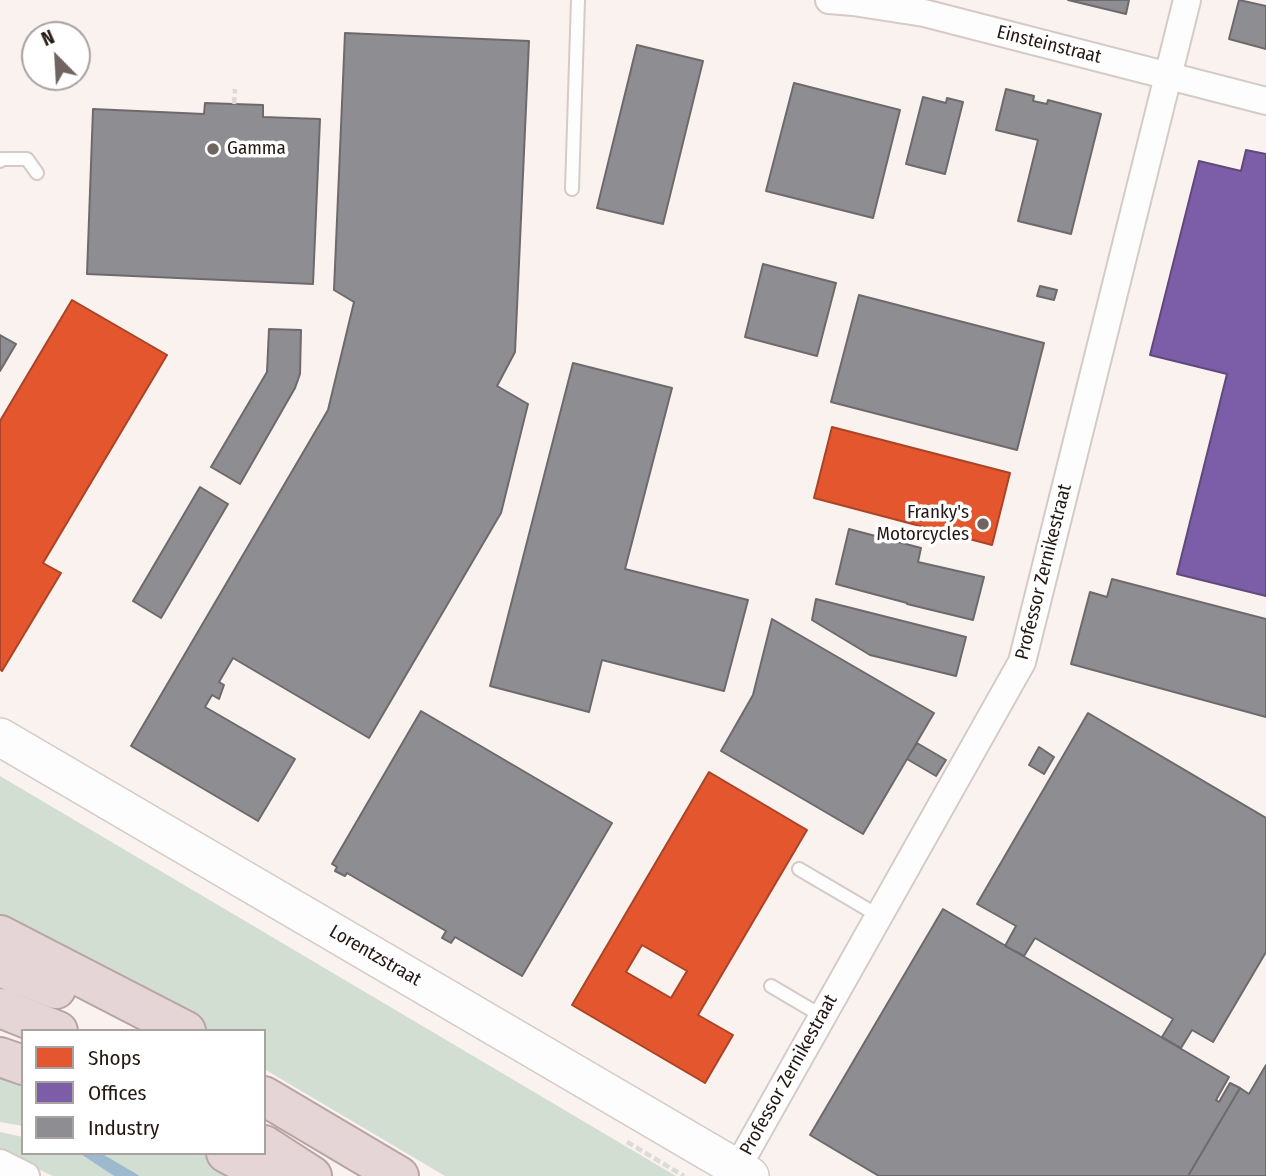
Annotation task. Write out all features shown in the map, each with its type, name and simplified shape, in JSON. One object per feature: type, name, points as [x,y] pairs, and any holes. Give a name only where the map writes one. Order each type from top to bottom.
[{"type":"highway","points":[[0,935],[182,1029]]},
{"type":"highway","points":[[0,967],[51,987],[135,1029]]},
{"type":"highway","points":[[0,1008],[53,1029]]},
{"type":"highway","points":[[0,1057],[21,1064]]},
{"type":"highway","points":[[273,1099],[399,1176]]},
{"type":"highway","points":[[266,1146],[312,1176]]},
{"type":"highway","points":[[230,1155],[269,1176]]},
{"type":"street","name":"Einsteinstraat","points":[[829,0],[925,13],[1266,101]]},
{"type":"street","name":"Professor Zernikestraat","points":[[744,1172],[822,1017],[1022,662],[1187,0]]},
{"type":"street","name":"Lorentzstraat","points":[[0,737],[744,1172]]},
{"type":"street","points":[[0,1163],[26,1176]]},
{"type":"lane","points":[[572,189],[578,0]]},
{"type":"lane","points":[[0,161],[27,159],[37,173]]},
{"type":"lane","points":[[799,869],[879,916]]},
{"type":"lane","points":[[771,986],[822,1017]]},
{"type":"path","points":[[234,104],[235,89]]},
{"type":"shaded area","points":[[0,776],[676,1176],[445,1176],[266,1070],[266,1029],[191,1029],[0,921]]},
{"type":"shaded area","points":[[0,1066],[21,1072],[21,1126],[0,1122]]},
{"type":"shaded area","points":[[0,1132],[21,1137],[21,1155],[82,1155],[114,1176],[53,1176],[0,1151]]},
{"type":"shaded area","points":[[104,1155],[210,1155],[244,1176],[140,1176]]},
{"type":"water","points":[[82,1155],[104,1155],[140,1176],[114,1176]]},
{"type":"building: Shops","points":[[72,300],[167,355],[43,563],[61,573],[2,671],[0,421]]},
{"type":"building: Shops","points":[[832,427],[1010,473],[992,545],[814,498]]},
{"type":"building: Shops","points":[[709,772],[807,830],[698,1015],[733,1035],[705,1083],[572,1005]],"holes":[[[642,945],[687,971],[671,998],[626,972]]]},
{"type":"building: Offices","points":[[1246,150],[1266,154],[1266,596],[1177,574],[1227,374],[1150,355],[1199,161],[1241,171]]},
{"type":"building: Industry","points":[[1068,0],[1129,0],[1126,14]]},
{"type":"building: Industry","points":[[1239,0],[1266,6],[1266,49],[1229,39]]},
{"type":"building: Industry","points":[[345,33],[529,41],[515,352],[497,386],[528,404],[501,513],[369,738],[233,658],[219,682],[224,685],[219,699],[212,695],[205,707],[295,759],[258,821],[131,746],[328,410],[354,302],[334,290]]},
{"type":"building: Industry","points":[[637,45],[703,61],[663,224],[597,208]]},
{"type":"building: Industry","points":[[794,83],[900,110],[873,218],[766,191]]},
{"type":"building: Industry","points":[[1006,89],[1034,96],[1033,101],[1047,104],[1048,100],[1101,114],[1071,234],[1018,221],[1038,140],[996,130]]},
{"type":"building: Industry","points":[[923,97],[946,103],[947,98],[963,102],[945,174],[906,164]]},
{"type":"building: Industry","points":[[205,103],[263,105],[263,117],[320,119],[313,284],[87,274],[93,109],[204,114]]},
{"type":"building: Industry","points":[[763,264],[836,283],[817,356],[745,337]]},
{"type":"building: Industry","points":[[1040,286],[1057,290],[1054,300],[1037,296]]},
{"type":"building: Industry","points":[[859,295],[1044,343],[1017,450],[831,402]]},
{"type":"building: Industry","points":[[269,329],[301,330],[300,374],[295,388],[240,484],[211,467],[267,372]]},
{"type":"building: Industry","points":[[0,335],[16,344],[0,371]]},
{"type":"building: Industry","points":[[573,363],[672,388],[625,569],[748,600],[724,691],[602,660],[589,712],[490,686]]},
{"type":"building: Industry","points":[[200,487],[228,504],[161,618],[133,601]]},
{"type":"building: Industry","points":[[849,529],[921,548],[918,562],[984,577],[973,620],[836,584]]},
{"type":"building: Industry","points":[[1112,579],[1266,619],[1266,717],[1071,664],[1090,592],[1107,597]]},
{"type":"building: Industry","points":[[816,599],[966,637],[956,676],[870,655],[812,620]]},
{"type":"building: Industry","points":[[772,619],[934,713],[863,834],[721,751],[753,695]]},
{"type":"building: Industry","points":[[421,711],[612,823],[522,976],[455,937],[451,943],[442,938],[446,931],[347,873],[345,876],[335,871],[337,867],[332,864]]},
{"type":"building: Industry","points":[[1088,713],[1266,818],[1266,952],[1213,1042],[1192,1030],[1181,1048],[1162,1037],[1173,1019],[1035,938],[1024,956],[1005,946],[1016,926],[977,904]]},
{"type":"building: Industry","points":[[917,743],[946,760],[936,776],[907,759]]},
{"type":"building: Industry","points":[[1039,747],[1054,757],[1044,774],[1029,765]]},
{"type":"building: Industry","points":[[943,909],[1229,1077],[1216,1100],[1219,1102],[1230,1083],[1240,1088],[1188,1176],[879,1176],[810,1135]]},
{"type":"building: Industry","points":[[1266,1065],[1266,1176],[1188,1176],[1240,1088],[1249,1094]]},
{"type":"place","name":"Gamma","points":[[213,149]]},
{"type":"place","name":"Franky's Motorcycles","points":[[983,524]]}]
